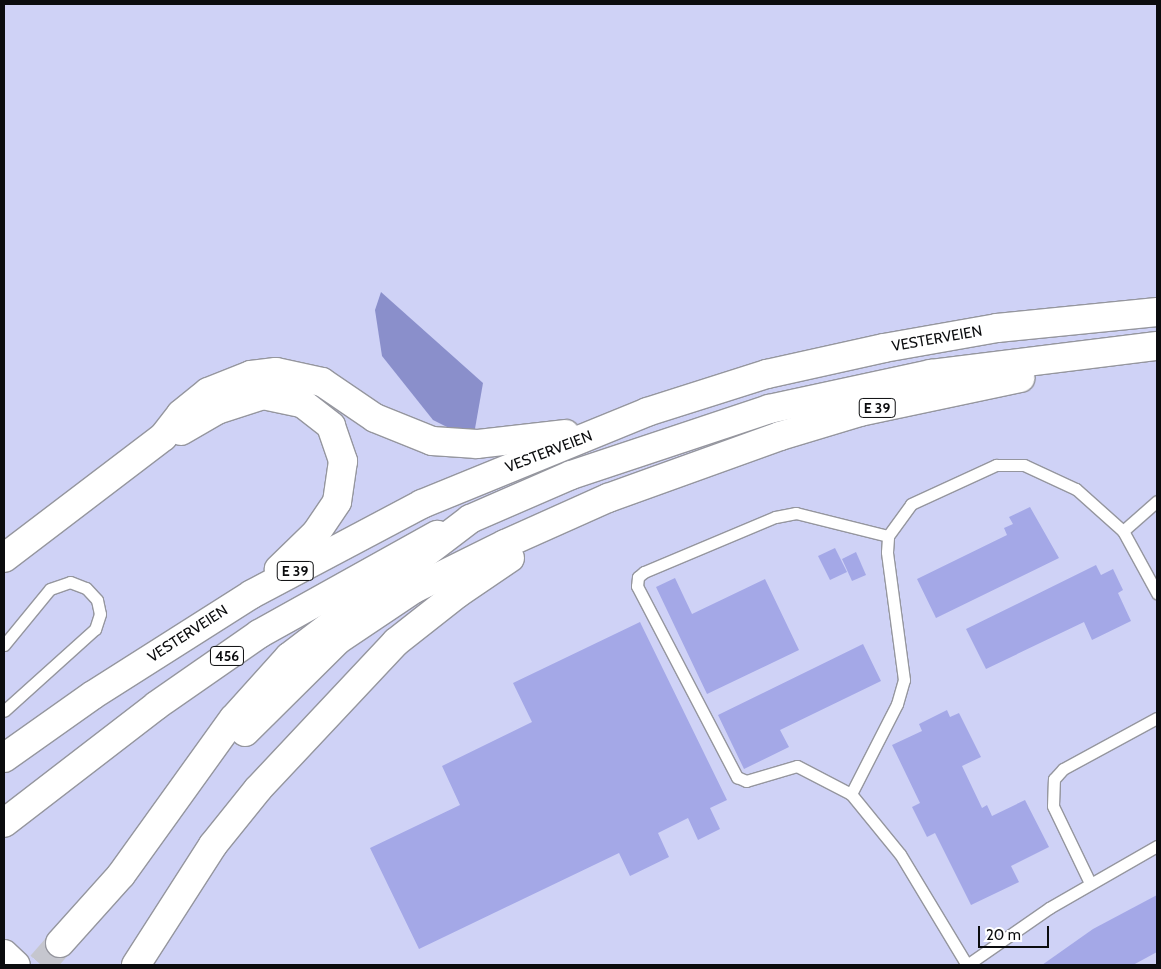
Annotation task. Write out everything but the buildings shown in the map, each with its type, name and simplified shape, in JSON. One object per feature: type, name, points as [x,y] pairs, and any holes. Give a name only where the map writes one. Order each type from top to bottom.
[{"type":"main road","name":"VESTERVEIEN","points":[[4,758],[243,599],[422,504],[609,428],[767,374],[884,348],[997,328],[1157,312]]},
{"type":"main road","name":"VESTERVEIEN","points":[[4,823],[156,705],[259,634],[368,570],[470,519],[571,475],[769,409],[931,374],[1157,346]]},
{"type":"main road","name":"E 39","points":[[121,875],[257,719],[338,640],[414,589],[608,498],[780,436],[860,412],[1012,379],[1157,364]]},
{"type":"main road","name":"E 39","points":[[163,438],[181,414],[208,392],[231,380],[276,372],[322,382],[374,418],[432,441],[477,444],[609,428]]},
{"type":"main road","name":"E 39","points":[[4,556],[163,438],[190,428],[238,401],[263,394],[302,402],[331,426],[343,461],[337,502],[295,557],[243,599]]},
{"type":"main road","name":"E 39","points":[[136,965],[213,845],[258,789],[396,642],[457,594],[608,498]]},
{"type":"main road","name":"VESTERVEIEN","points":[[60,944],[121,875],[234,718],[289,658],[470,519]]},
{"type":"main road","points":[[4,954],[16,965]]},
{"type":"lane","points":[[851,794],[897,704],[904,680],[889,582],[888,536],[911,504],[996,465],[1009,463],[1024,465],[1076,489],[1123,531],[1157,593]]},
{"type":"lane","points":[[1123,531],[1157,501]]},
{"type":"lane","points":[[888,536],[796,512],[775,517],[638,577],[637,586],[737,777],[746,781],[797,766],[851,794],[900,854],[967,965],[1090,883],[1157,846]]},
{"type":"lane","points":[[4,645],[50,589],[70,582],[86,588],[97,600],[100,614],[95,629],[4,711]]},
{"type":"lane","points":[[1090,883],[1053,806],[1054,779],[1064,769],[1157,718]]},
{"type":"shaded area","points":[[4,4],[1157,4],[1157,965],[4,965]]},
{"type":"water","points":[[381,292],[483,383],[473,440],[433,420],[382,356],[375,310]]},
{"type":"tunnel","points":[[41,965],[60,943]]}]
